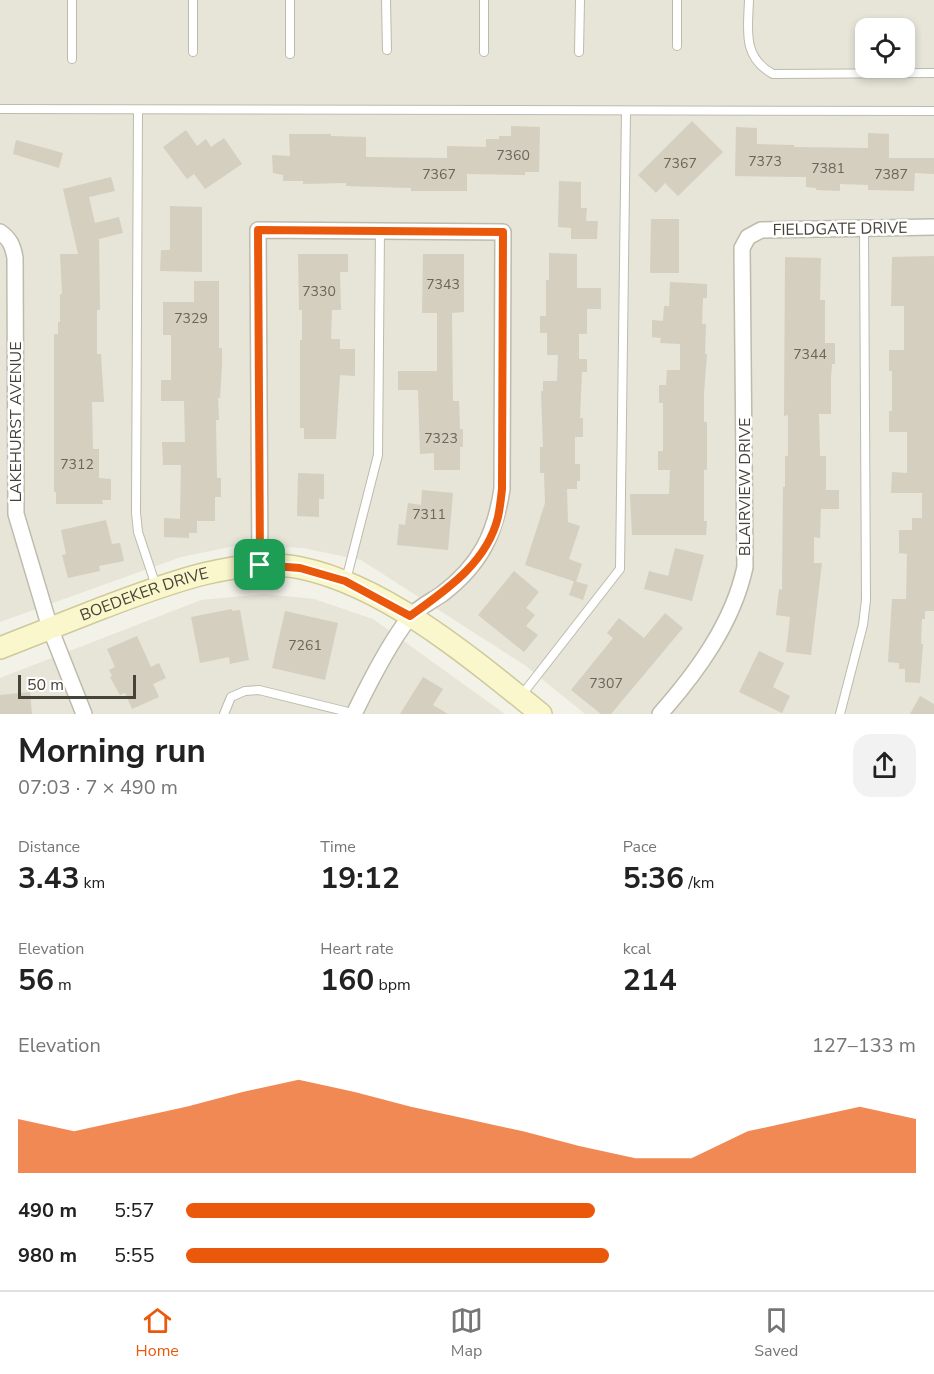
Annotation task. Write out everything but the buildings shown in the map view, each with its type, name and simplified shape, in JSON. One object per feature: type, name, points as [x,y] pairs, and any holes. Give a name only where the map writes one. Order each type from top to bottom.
[{"type":"street","name":"FIELDGATE DRIVE","points":[[748,237],[761,230],[934,227]]},
{"type":"street","points":[[260,565],[258,230],[503,232],[502,489],[498,518],[488,544],[465,574],[410,616],[354,714]]},
{"type":"street","name":"LAKEHURST AVENUE","points":[[0,232],[8,238],[15,258],[16,514],[50,628],[84,714]]},
{"type":"street","name":"BLAIRVIEW DRIVE","points":[[660,714],[683,688],[718,636],[740,589],[745,567],[742,248],[748,237]]},
{"type":"street","name":"BOEDEKER DRIVE","points":[[0,648],[156,587],[204,573],[260,565],[300,568],[345,581],[410,616],[541,714]]},
{"type":"lane","points":[[72,0],[72,59]]},
{"type":"lane","points":[[193,0],[193,52]]},
{"type":"lane","points":[[290,0],[290,54]]},
{"type":"lane","points":[[386,0],[387,50]]},
{"type":"lane","points":[[484,0],[484,52]]},
{"type":"lane","points":[[579,52],[580,0]]},
{"type":"lane","points":[[677,0],[677,46]]},
{"type":"lane","points":[[749,0],[748,41],[752,55],[760,68],[773,74],[934,73]]},
{"type":"lane","points":[[0,109],[934,111]]},
{"type":"lane","points":[[138,110],[136,513],[138,532],[156,587]]},
{"type":"lane","points":[[520,697],[620,569],[626,111]]},
{"type":"lane","points":[[840,714],[863,625],[866,600],[864,228]]},
{"type":"lane","points":[[345,581],[378,455],[380,231]]},
{"type":"lane","points":[[224,714],[231,697],[245,691],[259,690],[354,714]]},
{"type":"shaded area","points":[[0,0],[934,0],[934,714],[585,714],[526,666],[361,560],[303,548],[240,545],[181,557],[0,622]]},
{"type":"shaded area","points":[[264,594],[314,599],[373,619],[505,714],[0,714],[0,678],[201,600]]},
{"type":"route","points":[[258,230],[503,232],[502,489],[498,518],[488,544],[465,574],[410,616],[345,581],[300,568],[260,565],[258,230]]}]
